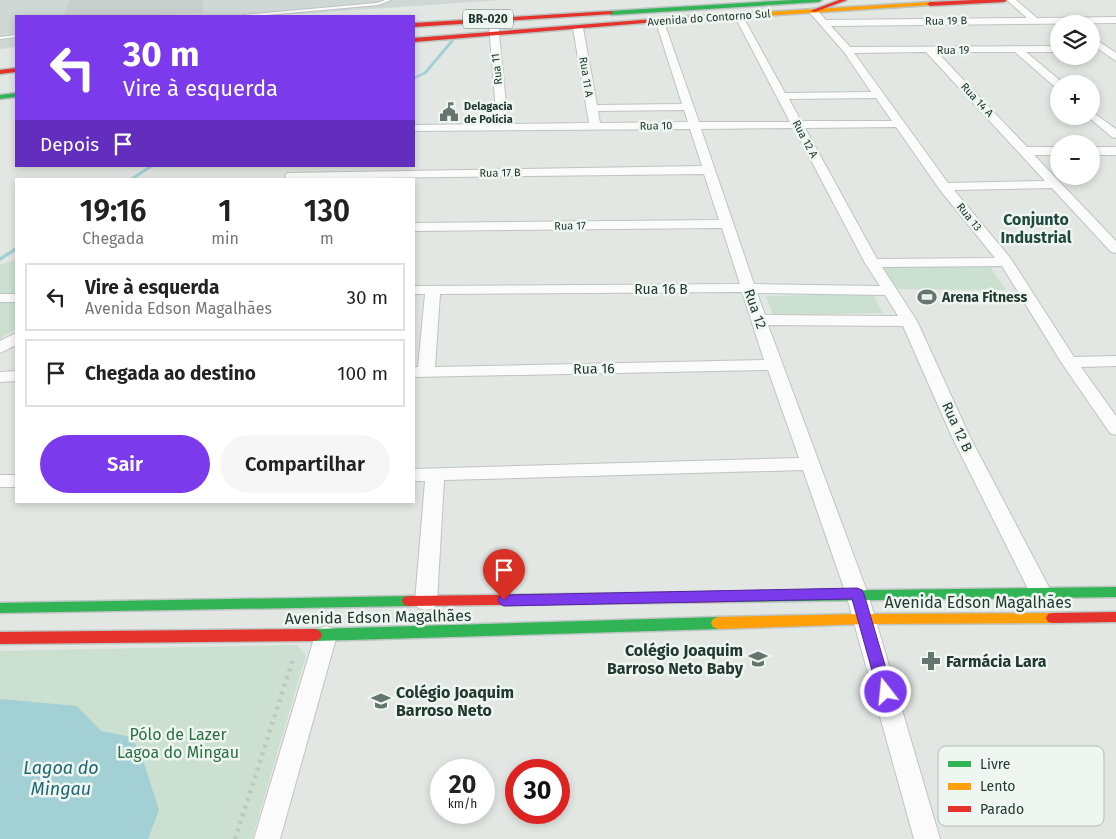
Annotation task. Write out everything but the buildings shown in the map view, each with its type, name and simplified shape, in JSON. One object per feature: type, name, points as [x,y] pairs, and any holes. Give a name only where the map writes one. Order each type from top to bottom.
[{"type":"main road","name":"BR-020","points":[[415,25],[507,18],[561,10],[664,0]]},
{"type":"main road","points":[[704,6],[716,0]]},
{"type":"main road","points":[[816,5],[844,0]]},
{"type":"main road","name":"Avenida do Contorno Sul","points":[[415,40],[790,12],[816,5],[1004,0]]},
{"type":"main road","name":"BR-020","points":[[415,16],[760,3],[816,5]]},
{"type":"main road","points":[[760,3],[790,12]]},
{"type":"main road","points":[[0,60],[15,58]]},
{"type":"main road","points":[[0,72],[15,70]]},
{"type":"main road","points":[[0,97],[15,95]]},
{"type":"main road","name":"Avenida Edson Magalhães","points":[[0,638],[221,628],[326,635],[865,619],[1025,606],[1041,593],[1116,592]]},
{"type":"main road","name":"Avenida Edson Magalhães","points":[[0,608],[857,594],[1025,606],[1116,617]]},
{"type":"main road","points":[[221,628],[234,603]]},
{"type":"street","points":[[1011,0],[1035,20]]},
{"type":"street","name":"Rua 13","points":[[816,5],[824,23],[847,50],[877,95],[944,187],[1006,262],[1069,362],[1116,429]]},
{"type":"street","name":"Rua 12 A","points":[[738,15],[872,262]]},
{"type":"street","name":"Rua 11","points":[[503,127],[494,25],[507,18]]},
{"type":"street","points":[[1101,20],[1116,32]]},
{"type":"street","name":"Rua 19 B","points":[[1101,20],[1116,20]]},
{"type":"street","name":"Rua 19 B","points":[[824,23],[1050,21]]},
{"type":"street","name":"Rua 12","points":[[660,22],[747,288],[857,594],[927,839]]},
{"type":"street","name":"Rua 11 A","points":[[578,28],[595,126]]},
{"type":"street","points":[[1100,45],[1116,58]]},
{"type":"street","points":[[1100,48],[1116,48]]},
{"type":"street","points":[[1017,49],[1050,77]]},
{"type":"street","name":"Rua 19","points":[[847,50],[1050,49]]},
{"type":"street","name":"Rua 14 A","points":[[929,50],[1050,180]]},
{"type":"street","points":[[782,96],[877,95]]},
{"type":"street","points":[[591,108],[689,107]]},
{"type":"street","points":[[1100,122],[1116,135]]},
{"type":"street","name":"Rua 10","points":[[415,128],[899,124]]},
{"type":"street","points":[[1024,151],[1050,151]]},
{"type":"street","points":[[1100,151],[1116,151]]},
{"type":"street","points":[[288,177],[305,167]]},
{"type":"street","name":"Rua 17 B","points":[[288,177],[709,170]]},
{"type":"street","points":[[944,187],[1050,184]]},
{"type":"street","name":"Rua 14 A","points":[[1055,185],[1116,249]]},
{"type":"street","name":"Rua 17","points":[[415,227],[726,224]]},
{"type":"street","points":[[872,262],[1006,262]]},
{"type":"street","name":"Rua 12 B","points":[[872,262],[909,321],[961,437],[1041,593]]},
{"type":"street","name":"Rua 16 B","points":[[415,290],[747,288],[890,291]]},
{"type":"street","points":[[420,372],[433,290]]},
{"type":"street","points":[[0,298],[15,298]]},
{"type":"street","points":[[759,320],[909,321]]},
{"type":"street","points":[[0,348],[15,339]]},
{"type":"street","points":[[1069,362],[1116,361]]},
{"type":"street","name":"Rua 16","points":[[420,372],[774,365]]},
{"type":"street","points":[[0,377],[15,376]]},
{"type":"street","points":[[415,475],[811,464]]},
{"type":"street","points":[[426,602],[435,475]]},
{"type":"street","points":[[0,481],[15,480]]},
{"type":"street","points":[[267,839],[326,635]]},
{"type":"lane","points":[[254,15],[378,4],[389,0]]},
{"type":"lane","points":[[0,38],[15,36]]},
{"type":"path","points":[[235,839],[294,656],[290,653]]},
{"type":"shaded area","points":[[0,0],[503,0],[281,15],[15,15],[15,47],[0,49]]},
{"type":"green space","points":[[15,259],[15,295],[0,295],[0,265]]},
{"type":"green space","points":[[989,265],[1006,290],[892,289],[880,266]]},
{"type":"green space","points":[[873,294],[883,313],[773,315],[766,296]]},
{"type":"green space","points":[[0,303],[15,303],[15,330],[0,339]]},
{"type":"green space","name":"Pólo de Lazer Lagoa do Mingau","points":[[297,645],[306,655],[252,839],[0,839],[0,651]]},
{"type":"water","name":"Lagoa do Mingau","points":[[0,699],[77,706],[101,731],[132,737],[143,760],[159,810],[148,839],[0,839]]},
{"type":"waterway","points":[[415,78],[425,73],[452,41]]},
{"type":"waterway","points":[[133,178],[150,167]]},
{"type":"waterway","points":[[0,259],[15,250]]},
{"type":"traffic: fast","points":[[611,13],[819,0]]},
{"type":"traffic: fast","points":[[0,97],[15,95]]},
{"type":"traffic: fast","points":[[733,597],[1116,592]]},
{"type":"traffic: fast","points":[[0,608],[409,601]]},
{"type":"traffic: fast","points":[[315,635],[718,623]]},
{"type":"traffic: slow","points":[[667,20],[930,4]]},
{"type":"traffic: slow","points":[[718,623],[865,619],[1053,618]]},
{"type":"traffic: jam","points":[[813,11],[844,0]]},
{"type":"traffic: jam","points":[[930,4],[1004,0]]},
{"type":"traffic: jam","points":[[415,25],[611,13]]},
{"type":"traffic: jam","points":[[415,40],[667,20]]},
{"type":"traffic: jam","points":[[0,72],[15,70]]},
{"type":"traffic: jam","points":[[409,601],[733,597]]},
{"type":"traffic: jam","points":[[1053,618],[1116,617]]},
{"type":"traffic: jam","points":[[0,638],[315,635]]},
{"type":"place","name":"Delagacia de Polícia","points":[[449,112]]},
{"type":"place","name":"Arena Fitness","points":[[927,297]]},
{"type":"place","name":"Colégio Joaquim Barroso Neto Baby","points":[[758,659]]},
{"type":"place","name":"Farmácia Lara","points":[[931,661]]},
{"type":"place","name":"Colégio Joaquim Barroso Neto","points":[[381,701]]},
{"type":"district","name":"Conjunto Industrial","points":[[1036,228]]},
{"type":"route","points":[[504,600],[857,594],[886,692]]}]
